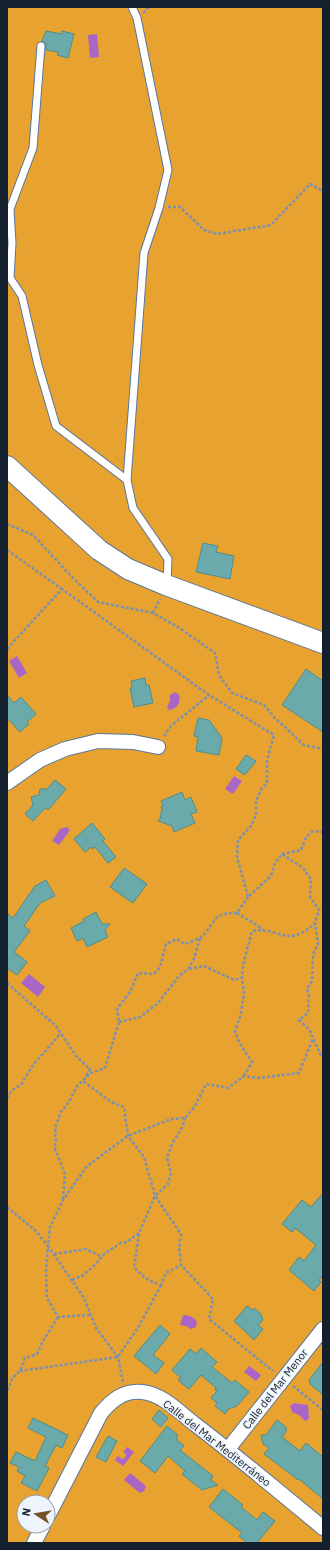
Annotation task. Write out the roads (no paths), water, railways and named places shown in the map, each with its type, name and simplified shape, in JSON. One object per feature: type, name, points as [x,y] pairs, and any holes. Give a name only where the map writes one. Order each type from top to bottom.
[{"type":"main road","points":[[7,466],[99,550],[128,569],[166,585],[323,643]]},
{"type":"street","points":[[7,783],[40,760],[65,749],[98,741],[133,742],[158,747]]},
{"type":"street","name":"Calle del Mar Menor","points":[[228,1449],[323,1329]]},
{"type":"street","name":"Calle del Mar Mediterráneo","points":[[56,1500],[101,1413],[112,1401],[125,1393],[142,1392],[159,1397],[228,1449],[323,1528]]},
{"type":"street","points":[[34,1543],[39,1534]]},
{"type":"lane","points":[[132,7],[137,18],[168,170],[159,208],[144,253],[127,480],[133,508],[168,559],[166,585]]},
{"type":"lane","points":[[41,46],[33,148],[10,209],[12,243],[10,278],[22,296],[38,365],[56,426],[127,480]]}]
